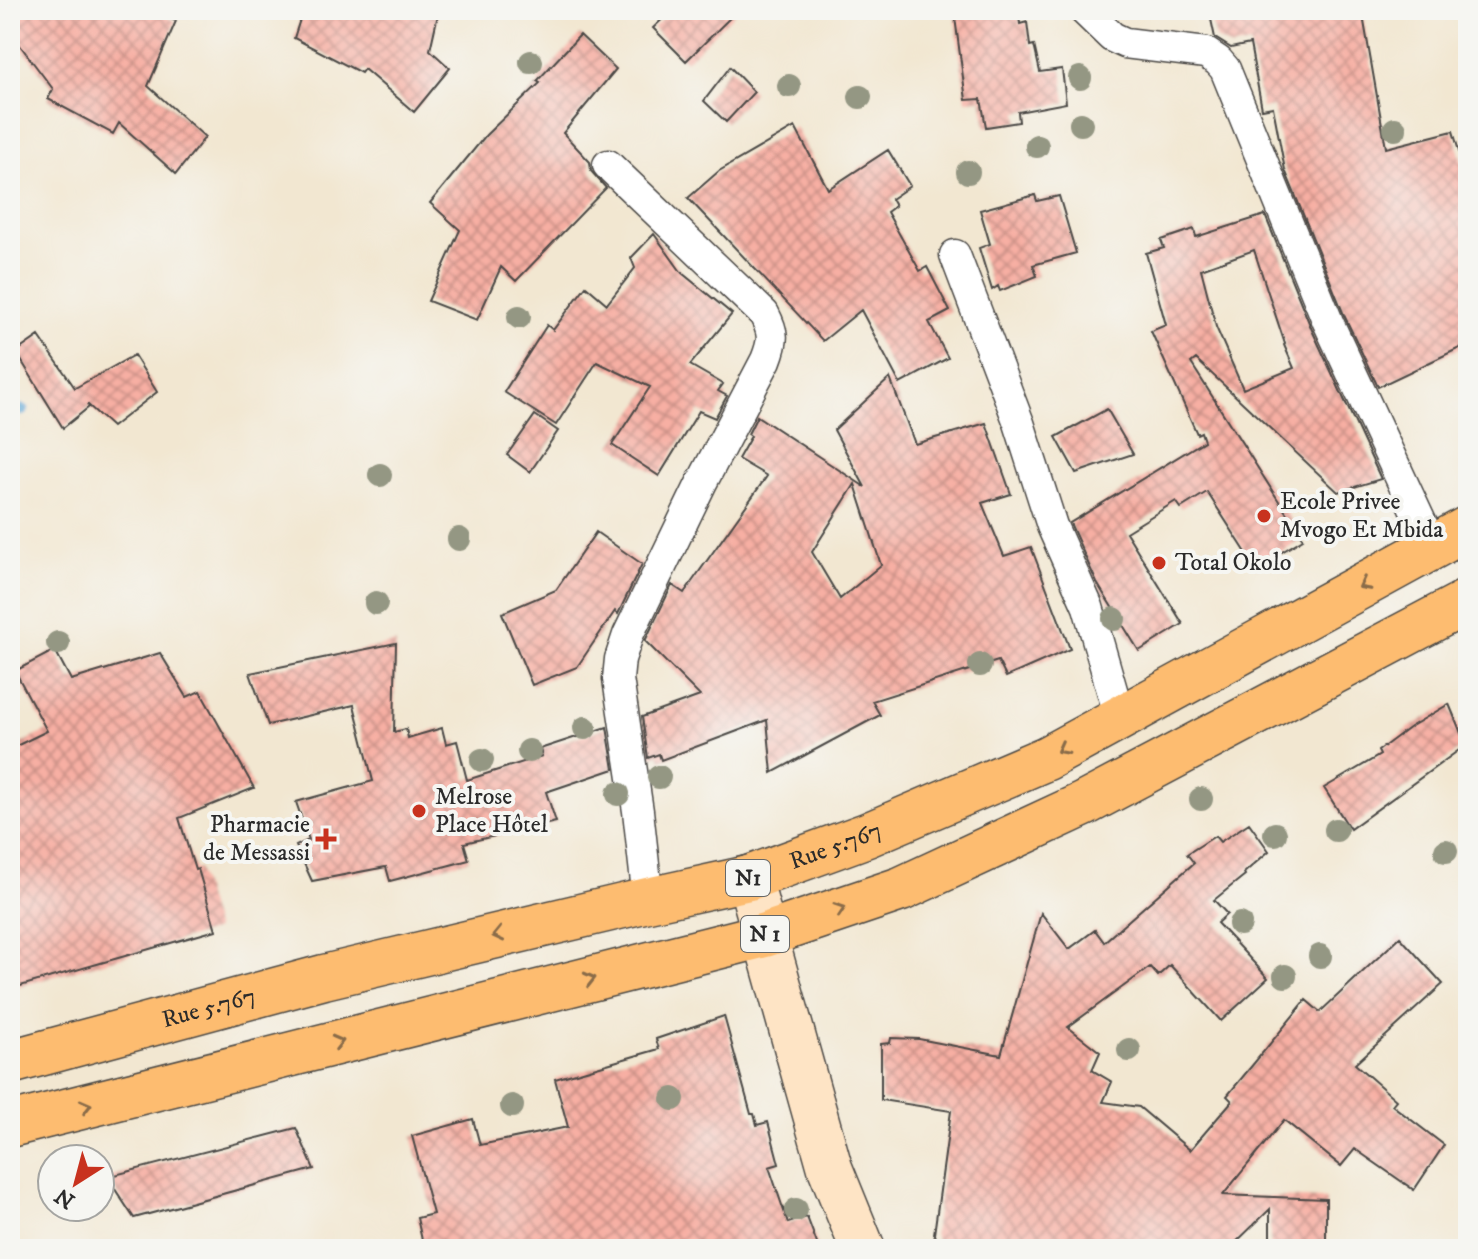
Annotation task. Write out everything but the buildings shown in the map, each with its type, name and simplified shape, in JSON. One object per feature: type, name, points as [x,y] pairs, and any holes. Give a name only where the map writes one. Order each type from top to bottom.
[{"type":"highway","name":"Rue 5.767","points":[[10,1062],[324,977],[749,878],[867,835],[1047,758],[1450,538]]},
{"type":"highway","name":"N 1","points":[[10,1125],[765,935],[901,889],[1084,804],[1466,606]]},
{"type":"main road","points":[[749,878],[830,1168],[863,1249]]},
{"type":"street","points":[[1084,10],[1112,37],[1125,43],[1206,53],[1225,69],[1328,322],[1450,538]]},
{"type":"street","points":[[608,165],[764,314],[772,330],[772,344],[766,360],[695,496],[628,635],[620,659],[618,679],[648,900]]},
{"type":"street","points":[[955,255],[1019,423],[1052,526],[1088,607],[1120,718]]},
{"type":"waterway","points":[[10,410],[23,410]]},
{"type":"place","name":"Ecole Privee Mvogo Et Mbida","points":[[1264,516]]},
{"type":"place","name":"Total Okolo","points":[[1159,563]]},
{"type":"place","name":"Melrose Place Hôtel","points":[[419,811]]},
{"type":"place","name":"Pharmacie de Messassi","points":[[326,839]]}]
